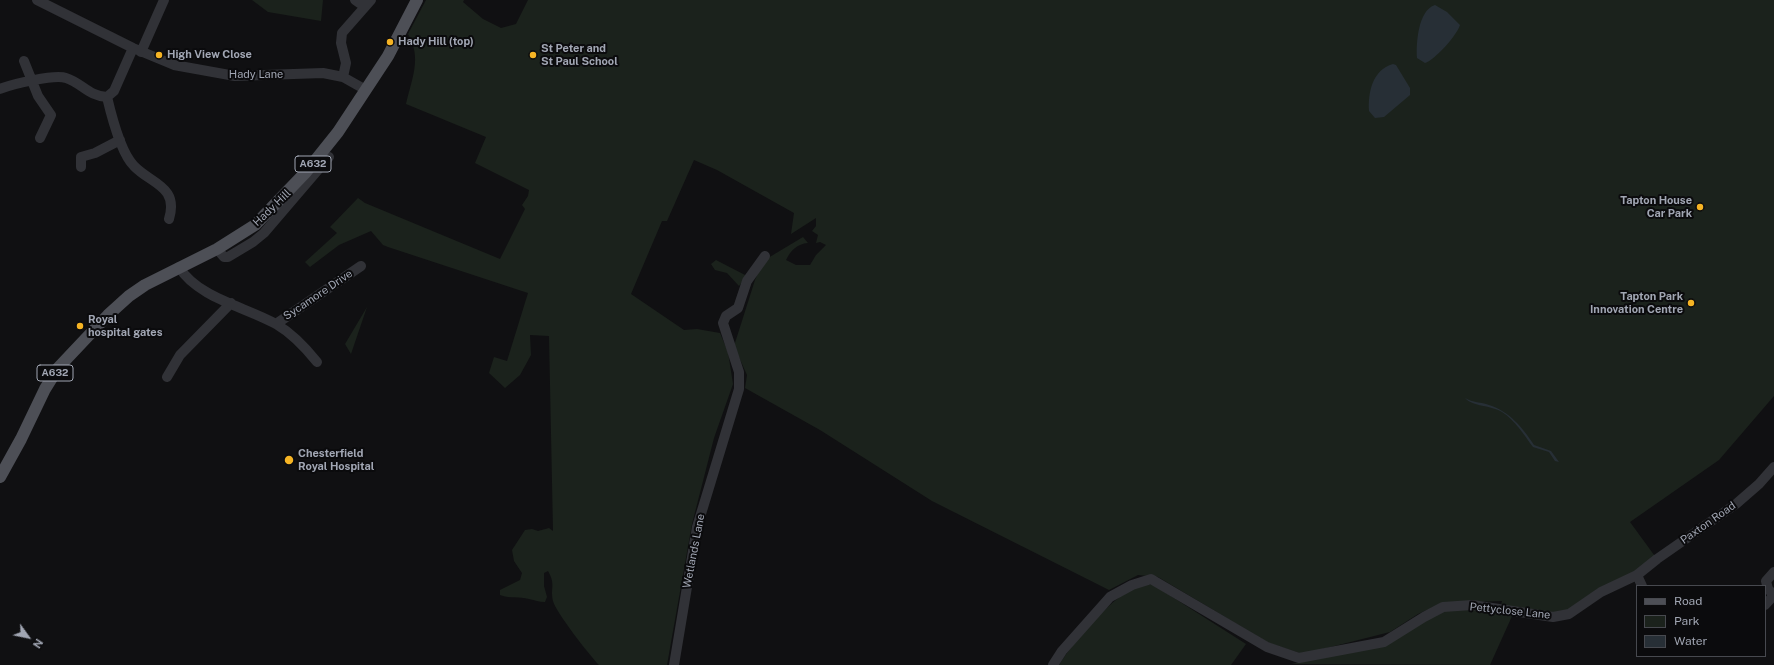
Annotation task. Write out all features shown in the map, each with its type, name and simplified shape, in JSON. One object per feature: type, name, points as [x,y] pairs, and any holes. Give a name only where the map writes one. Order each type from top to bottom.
[{"type":"main road","name":"Hady Hill","points":[[0,477],[77,347],[129,296],[179,266],[217,248],[255,225],[272,210],[306,172],[364,94],[388,56],[417,0]]},
{"type":"street","name":"Hady Lane","points":[[37,0],[137,50],[191,70],[235,76],[323,73],[343,77],[364,94]]},
{"type":"street","points":[[108,97],[114,91],[164,0]]},
{"type":"street","points":[[343,77],[346,63],[341,43],[342,33],[368,4],[355,0]]},
{"type":"street","points":[[24,61],[30,81],[51,115],[40,138]]},
{"type":"street","points":[[0,89],[30,81],[66,77],[92,93],[108,97]]},
{"type":"street","points":[[108,97],[113,122],[120,140],[133,165],[154,180],[170,195],[172,209],[169,219]]},
{"type":"street","points":[[81,167],[81,157],[95,153],[120,140]]},
{"type":"street","name":"Hady Hill","points":[[217,248],[224,257],[228,257],[253,242],[264,233],[329,156]]},
{"type":"street","name":"Wetlands Lane","points":[[674,665],[697,527],[739,393],[739,372],[724,323],[726,316],[738,308],[747,281],[766,256]]},
{"type":"street","name":"Sycamore Drive","points":[[179,266],[187,279],[198,286],[276,324],[294,336],[317,362]]},
{"type":"street","name":"Sycamore Drive","points":[[276,324],[361,266]]},
{"type":"street","points":[[167,377],[180,355],[231,303]]},
{"type":"street","name":"Paxton Road","points":[[1637,575],[1651,563],[1736,504],[1759,484],[1774,466]]},
{"type":"street","points":[[1766,604],[1774,595],[1768,589],[1766,582],[1774,572]]},
{"type":"street","points":[[1637,575],[1642,585]]},
{"type":"street","name":"Pettyclose Lane","points":[[1053,665],[1062,651],[1110,597],[1132,584],[1151,579],[1267,647],[1299,658],[1384,642],[1443,607],[1472,605],[1553,617],[1569,614],[1601,592],[1637,575]]},
{"type":"green space","points":[[252,0],[323,0],[321,21],[268,12]]},
{"type":"green space","points":[[426,0],[464,0],[463,2],[483,19],[501,28],[516,24],[528,0],[1774,0],[1774,396],[1719,460],[1630,522],[1657,559],[1569,614],[1500,609],[1502,601],[1443,603],[1418,614],[1390,632],[1303,654],[1269,643],[1158,577],[1138,575],[1109,590],[932,501],[820,430],[745,388],[747,375],[734,346],[759,270],[768,258],[803,237],[808,243],[795,248],[786,260],[796,265],[810,265],[816,255],[826,245],[820,242],[816,243],[818,235],[812,231],[816,226],[816,218],[791,234],[794,213],[717,170],[694,160],[667,221],[662,221],[631,294],[684,330],[697,329],[720,333],[728,352],[733,384],[714,438],[692,524],[667,665],[599,665],[573,633],[555,606],[552,597],[552,580],[548,571],[544,573],[544,586],[547,597],[545,602],[500,595],[500,590],[520,580],[522,573],[514,561],[512,550],[525,530],[532,529],[538,531],[549,528],[553,531],[549,336],[530,335],[531,355],[520,375],[505,388],[489,373],[494,357],[507,361],[528,293],[388,247],[383,245],[371,231],[339,245],[310,267],[305,262],[337,233],[330,227],[358,198],[365,203],[500,259],[525,209],[522,205],[528,196],[529,190],[475,163],[486,137],[406,104],[413,77],[415,60],[412,43],[408,34]]},
{"type":"green space","points":[[716,260],[747,276],[739,286],[727,273],[715,270],[711,264]]},
{"type":"green space","points":[[367,307],[351,354],[345,344]]},
{"type":"green space","points":[[1152,584],[1246,644],[1231,665],[1059,665],[1092,622],[1114,602],[1134,588]]},
{"type":"green space","points":[[1472,608],[1513,614],[1490,665],[1291,664],[1384,646],[1444,610]]},
{"type":"water","points":[[1435,5],[1447,12],[1460,25],[1455,35],[1445,47],[1425,63],[1417,58],[1419,28],[1425,13],[1429,8]]},
{"type":"water","points":[[1393,64],[1396,65],[1410,88],[1410,95],[1384,117],[1375,118],[1369,111],[1369,97],[1373,83],[1380,71]]},
{"type":"water","points":[[1465,398],[1503,411],[1520,426],[1534,445],[1551,451],[1559,462],[1555,461],[1549,452],[1533,447],[1507,415],[1493,408],[1477,405]]},
{"type":"place","name":"Hady Hill (top)","points":[[390,42]]},
{"type":"place","name":"High View Close","points":[[159,55]]},
{"type":"place","name":"St Peter and St Paul School","points":[[533,55]]},
{"type":"place","name":"Tapton House Car Park","points":[[1700,207]]},
{"type":"place","name":"Tapton Park Innovation Centre","points":[[1691,303]]},
{"type":"place","name":"Royal hospital gates","points":[[80,326]]},
{"type":"place","name":"Chesterfield Royal Hospital","points":[[289,460]]}]
